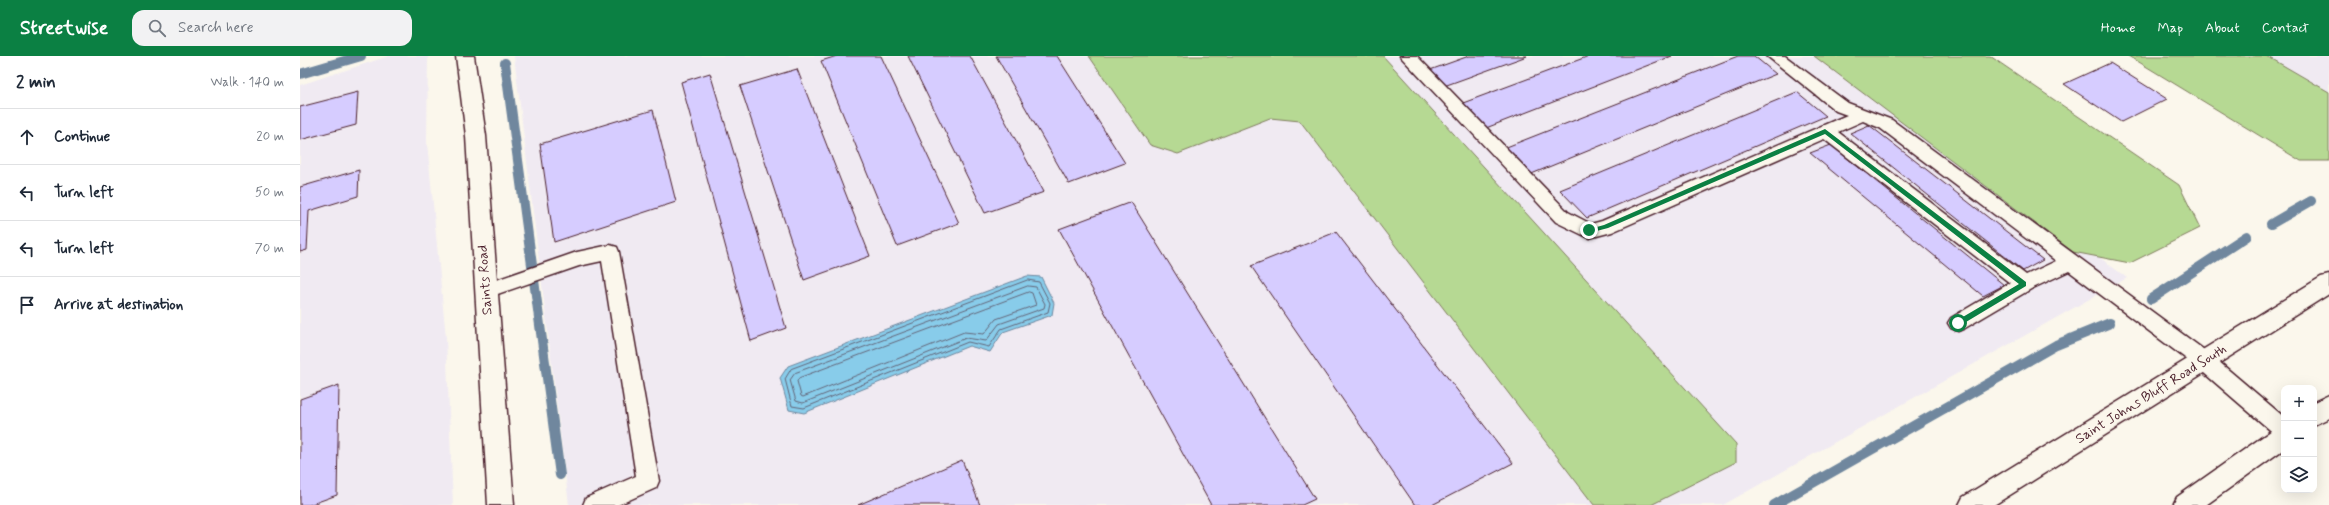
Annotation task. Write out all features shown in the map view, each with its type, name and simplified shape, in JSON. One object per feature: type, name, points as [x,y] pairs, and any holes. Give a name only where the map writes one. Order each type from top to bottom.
[{"type":"street","name":"Saints Road","points":[[465,56],[476,136],[501,505]]},
{"type":"street","name":"Saint Johns Bluff Road South","points":[[1972,505],[2329,283]]},
{"type":"street","points":[[2317,413],[2329,405]]},
{"type":"street","points":[[2186,505],[2281,437]]},
{"type":"lane","points":[[1408,56],[1562,217],[1589,230],[1606,227],[1862,115]]},
{"type":"lane","points":[[1774,56],[1842,107],[1886,124],[2204,361],[2281,427]]},
{"type":"lane","points":[[1825,131],[2024,284]]},
{"type":"lane","points":[[486,291],[577,259],[610,252],[648,481],[594,505]]},
{"type":"lane","points":[[1958,323],[2024,284],[2070,262]]},
{"type":"shaded area","points":[[389,56],[428,56],[427,142],[446,338],[453,505],[300,505],[300,85]]},
{"type":"shaded area","points":[[514,56],[1830,56],[2127,278],[1723,505],[569,505]]},
{"type":"shaded area","points":[[2247,56],[2329,56],[2329,104]]},
{"type":"green space","points":[[1089,56],[1383,56],[1736,444],[1736,462],[1651,505],[1594,505],[1300,121],[1270,118],[1178,154],[1150,145]]},
{"type":"green space","points":[[1814,56],[1990,56],[2179,185],[2200,228],[2130,263],[2073,252]]},
{"type":"green space","points":[[2129,56],[2267,56],[2329,92],[2329,161],[2301,161]]},
{"type":"water","points":[[1027,276],[1041,277],[1054,303],[1052,315],[1003,332],[990,352],[969,346],[804,413],[789,410],[780,378],[788,366]]},
{"type":"building","points":[[837,56],[881,56],[959,223],[897,246],[821,61]]},
{"type":"building","points":[[908,56],[970,56],[1044,192],[985,213]]},
{"type":"building","points":[[996,56],[1057,56],[1125,163],[1069,184]]},
{"type":"building","points":[[1469,56],[1527,56],[1444,86],[1430,70]]},
{"type":"building","points":[[1589,56],[1672,56],[1486,128],[1463,103]]},
{"type":"building","points":[[1738,56],[1754,56],[1776,74],[1529,175],[1504,148]]},
{"type":"building","points":[[2110,63],[2167,99],[2121,122],[2064,84]]},
{"type":"building","points":[[797,69],[870,256],[804,280],[740,86]]},
{"type":"building","points":[[710,73],[786,328],[751,341],[681,82]]},
{"type":"building","points":[[358,92],[356,125],[300,140],[300,107]]},
{"type":"building","points":[[1797,92],[1826,116],[1587,218],[1560,190]]},
{"type":"building","points":[[653,110],[676,202],[554,242],[540,144]]},
{"type":"building","points":[[1869,125],[2043,260],[2023,271],[1850,133]]},
{"type":"building","points":[[1831,145],[2004,285],[1983,296],[1810,153]]},
{"type":"building","points":[[359,170],[358,196],[309,211],[307,250],[300,252],[300,187]]},
{"type":"building","points":[[1131,202],[1315,499],[1302,505],[1211,505],[1059,229]]},
{"type":"building","points":[[1336,232],[1513,463],[1432,505],[1415,505],[1251,266]]},
{"type":"building","points":[[339,385],[337,495],[309,505],[300,505],[300,399]]},
{"type":"building","points":[[962,460],[980,505],[858,505]]},
{"type":"waterway","points":[[300,74],[361,56]]},
{"type":"waterway","points":[[505,63],[560,475]]},
{"type":"waterway","points":[[2271,224],[2311,201]]},
{"type":"waterway","points":[[2151,299],[2247,236]]},
{"type":"waterway","points":[[1774,505],[2056,345],[2110,323]]},
{"type":"route","points":[[1589,230],[1606,227],[1825,131],[2024,284],[1958,323]]}]
